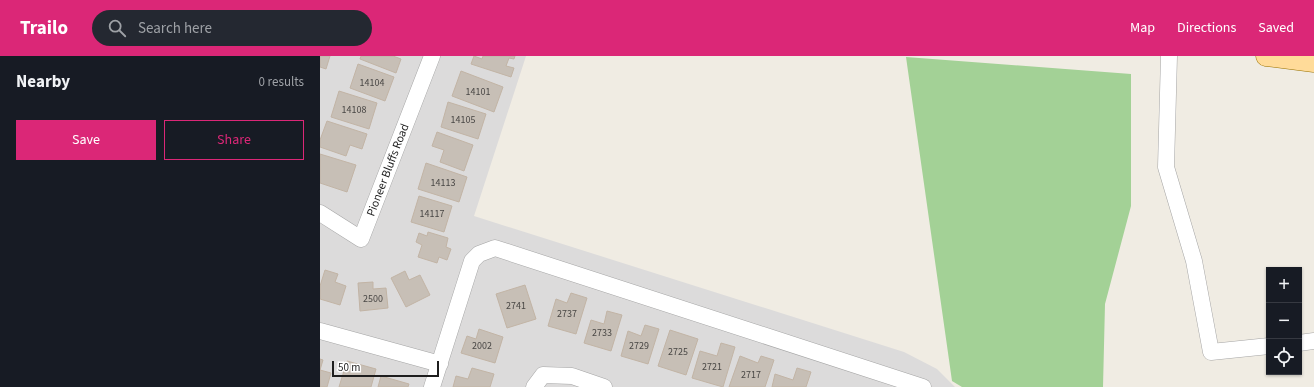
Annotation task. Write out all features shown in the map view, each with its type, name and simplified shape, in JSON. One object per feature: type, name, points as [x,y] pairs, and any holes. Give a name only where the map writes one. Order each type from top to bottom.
[{"type":"main road","points":[[1266,56],[1314,62]]},
{"type":"street","name":"Pioneer Bluffs Road","points":[[320,213],[361,239],[432,56]]},
{"type":"street","points":[[1169,56],[1166,167],[1194,261],[1211,352],[1266,346]]},
{"type":"street","points":[[432,387],[472,262],[479,254],[495,248],[923,387]]},
{"type":"street","points":[[320,331],[440,364]]},
{"type":"street","points":[[1302,343],[1314,341]]},
{"type":"street","points":[[538,381],[572,376],[604,387]]},
{"type":"shaded area","points":[[320,56],[526,56],[474,216],[904,352],[937,369],[955,387],[320,387]]},
{"type":"green space","points":[[906,57],[1131,74],[1131,206],[1105,304],[1103,387],[962,387],[952,381]]},
{"type":"building","points":[[320,56],[330,56],[326,69],[320,67]]},
{"type":"building","points":[[361,56],[393,56],[401,59],[396,73],[360,59]]},
{"type":"building","points":[[474,56],[482,59],[483,56],[515,56],[514,59],[509,58],[506,66],[514,68],[511,77],[471,64]]},
{"type":"building","points":[[358,64],[394,77],[385,101],[350,88]]},
{"type":"building","points":[[461,71],[503,87],[494,112],[452,96]]},
{"type":"building","points":[[339,91],[377,103],[369,129],[331,117]]},
{"type":"building","points":[[448,102],[486,114],[478,139],[441,127]]},
{"type":"building","points":[[327,121],[367,134],[362,149],[350,145],[346,156],[320,147],[320,140]]},
{"type":"building","points":[[437,132],[473,145],[464,171],[440,162],[444,150],[432,146]]},
{"type":"building","points":[[320,154],[356,165],[347,192],[320,183]]},
{"type":"building","points":[[426,163],[467,177],[459,202],[418,189]]},
{"type":"building","points":[[419,196],[452,206],[444,232],[411,222]]},
{"type":"building","points":[[428,232],[448,238],[446,247],[451,249],[447,260],[439,257],[437,263],[418,257],[422,245],[416,242],[419,233],[427,236]]},
{"type":"building","points":[[325,270],[338,274],[335,282],[346,286],[340,305],[320,299],[320,286]]},
{"type":"building","points":[[405,271],[409,280],[420,275],[430,295],[406,307],[391,278]]},
{"type":"building","points":[[373,282],[373,289],[386,288],[388,308],[360,311],[358,283]]},
{"type":"building","points":[[525,285],[536,319],[507,328],[496,294]]},
{"type":"building","points":[[571,293],[587,298],[576,334],[548,326],[556,299],[567,303]]},
{"type":"building","points":[[607,311],[622,315],[611,351],[584,343],[591,320],[604,324]]},
{"type":"building","points":[[645,325],[659,329],[648,364],[621,356],[628,331],[641,336]]},
{"type":"building","points":[[479,329],[503,337],[495,363],[461,353],[467,336],[476,339]]},
{"type":"building","points":[[670,330],[698,339],[686,375],[658,366]]},
{"type":"building","points":[[721,343],[735,347],[723,387],[692,378],[700,351],[717,356]]},
{"type":"building","points":[[740,356],[758,363],[761,356],[774,360],[765,387],[729,387]]},
{"type":"building","points":[[320,359],[323,360],[320,370]]},
{"type":"building","points":[[347,361],[376,369],[371,387],[339,387]]},
{"type":"building","points":[[472,368],[494,374],[490,387],[453,387],[456,376],[468,379]]},
{"type":"building","points":[[797,368],[811,372],[806,387],[772,387],[775,374],[793,380]]},
{"type":"building","points":[[320,370],[331,373],[327,387],[320,387]]},
{"type":"building","points":[[381,376],[409,384],[408,387],[378,387]]}]
